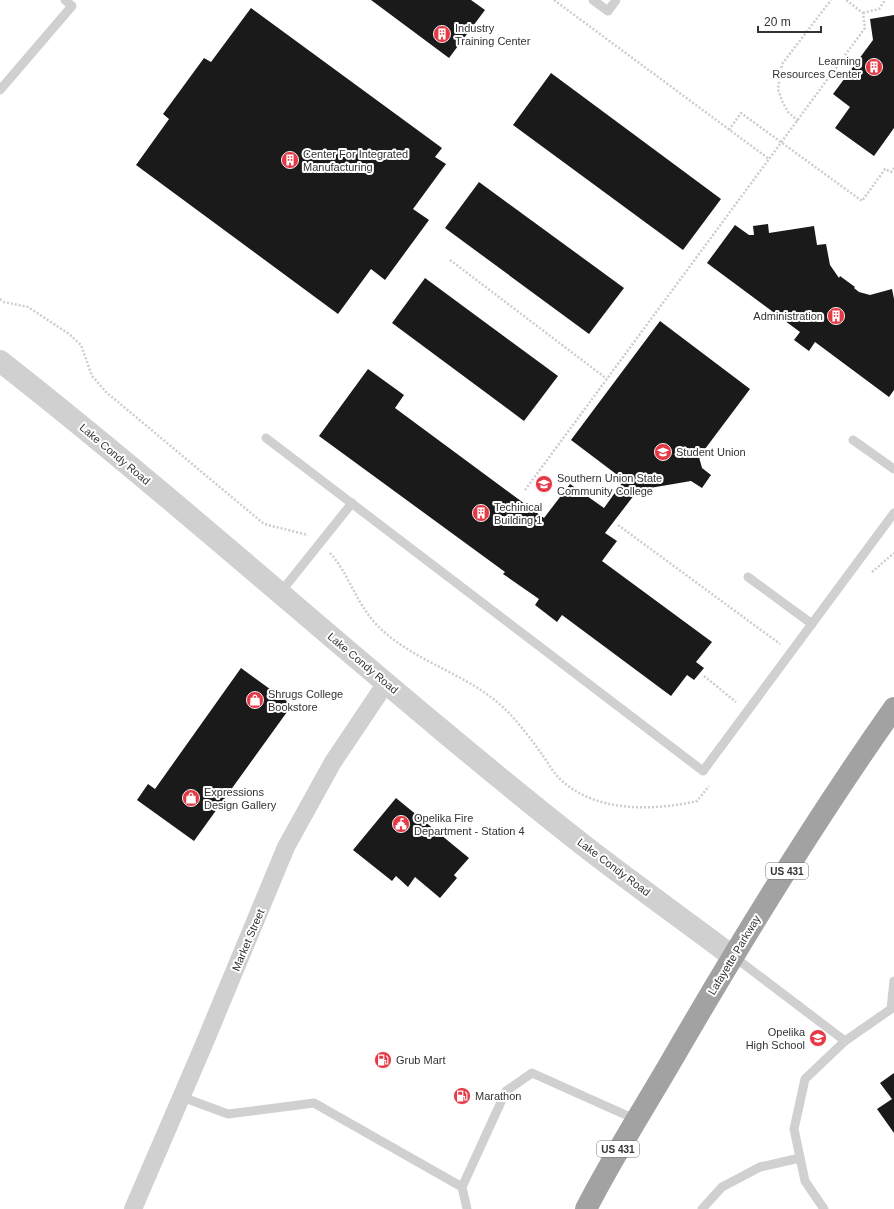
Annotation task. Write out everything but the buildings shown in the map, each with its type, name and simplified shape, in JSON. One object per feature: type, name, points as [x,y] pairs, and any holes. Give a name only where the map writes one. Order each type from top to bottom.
[{"type":"highway","name":"Lafayette Parkway","points":[[586,1209],[609,1164],[732,956],[859,757],[894,708]]},
{"type":"street","name":"Lake Condy Road","points":[[0,362],[58,406],[386,683],[588,849],[732,956]]},
{"type":"street","name":"Market Street","points":[[133,1209],[182,1097],[286,847],[333,762],[386,683]]},
{"type":"lane","points":[[0,90],[72,6],[65,0]]},
{"type":"lane","points":[[593,0],[608,11],[616,0]]},
{"type":"lane","points":[[266,438],[703,771],[894,513]]},
{"type":"lane","points":[[853,440],[894,469]]},
{"type":"lane","points":[[280,593],[352,503]]},
{"type":"lane","points":[[748,578],[812,624]]},
{"type":"lane","points":[[732,956],[845,1041]]},
{"type":"lane","points":[[824,1209],[805,1181],[794,1129],[805,1079],[845,1041],[893,1008],[894,981]]},
{"type":"lane","points":[[467,1209],[462,1187],[506,1091],[532,1073],[636,1120]]},
{"type":"lane","points":[[182,1097],[228,1114],[314,1103],[462,1187]]},
{"type":"lane","points":[[702,1209],[722,1187],[760,1167],[800,1158]]},
{"type":"path","points":[[554,0],[770,160]]},
{"type":"path","points":[[798,121],[788,112],[778,89],[782,64],[831,0]]},
{"type":"path","points":[[525,490],[770,160],[865,28],[863,13],[846,0]]},
{"type":"path","points":[[863,13],[879,9],[885,0]]},
{"type":"path","points":[[729,130],[741,113],[862,202],[885,169],[891,172],[894,168]]},
{"type":"path","points":[[450,260],[607,379]]},
{"type":"path","points":[[618,525],[791,652]]},
{"type":"path","points":[[704,676],[747,711]]},
{"type":"place","name":"Industry Training Center","points":[[442,34]]},
{"type":"place","name":"Learning Resources Center","points":[[874,67]]},
{"type":"place","name":"Center For Integrated Manufacturing","points":[[290,160]]},
{"type":"place","name":"Administration","points":[[836,316]]},
{"type":"place","name":"Student Union","points":[[663,452]]},
{"type":"place","name":"Southern Union State Community College","points":[[544,484]]},
{"type":"place","name":"Techinical Building 1","points":[[481,513]]},
{"type":"place","name":"Shrugs College Bookstore","points":[[255,700]]},
{"type":"place","name":"Expressions Design Gallery","points":[[191,798]]},
{"type":"place","name":"Opelika Fire Department - Station 4","points":[[401,824]]},
{"type":"place","name":"Opelika High School","points":[[818,1038]]},
{"type":"place","name":"Grub Mart","points":[[383,1060]]},
{"type":"place","name":"Marathon","points":[[462,1096]]}]
